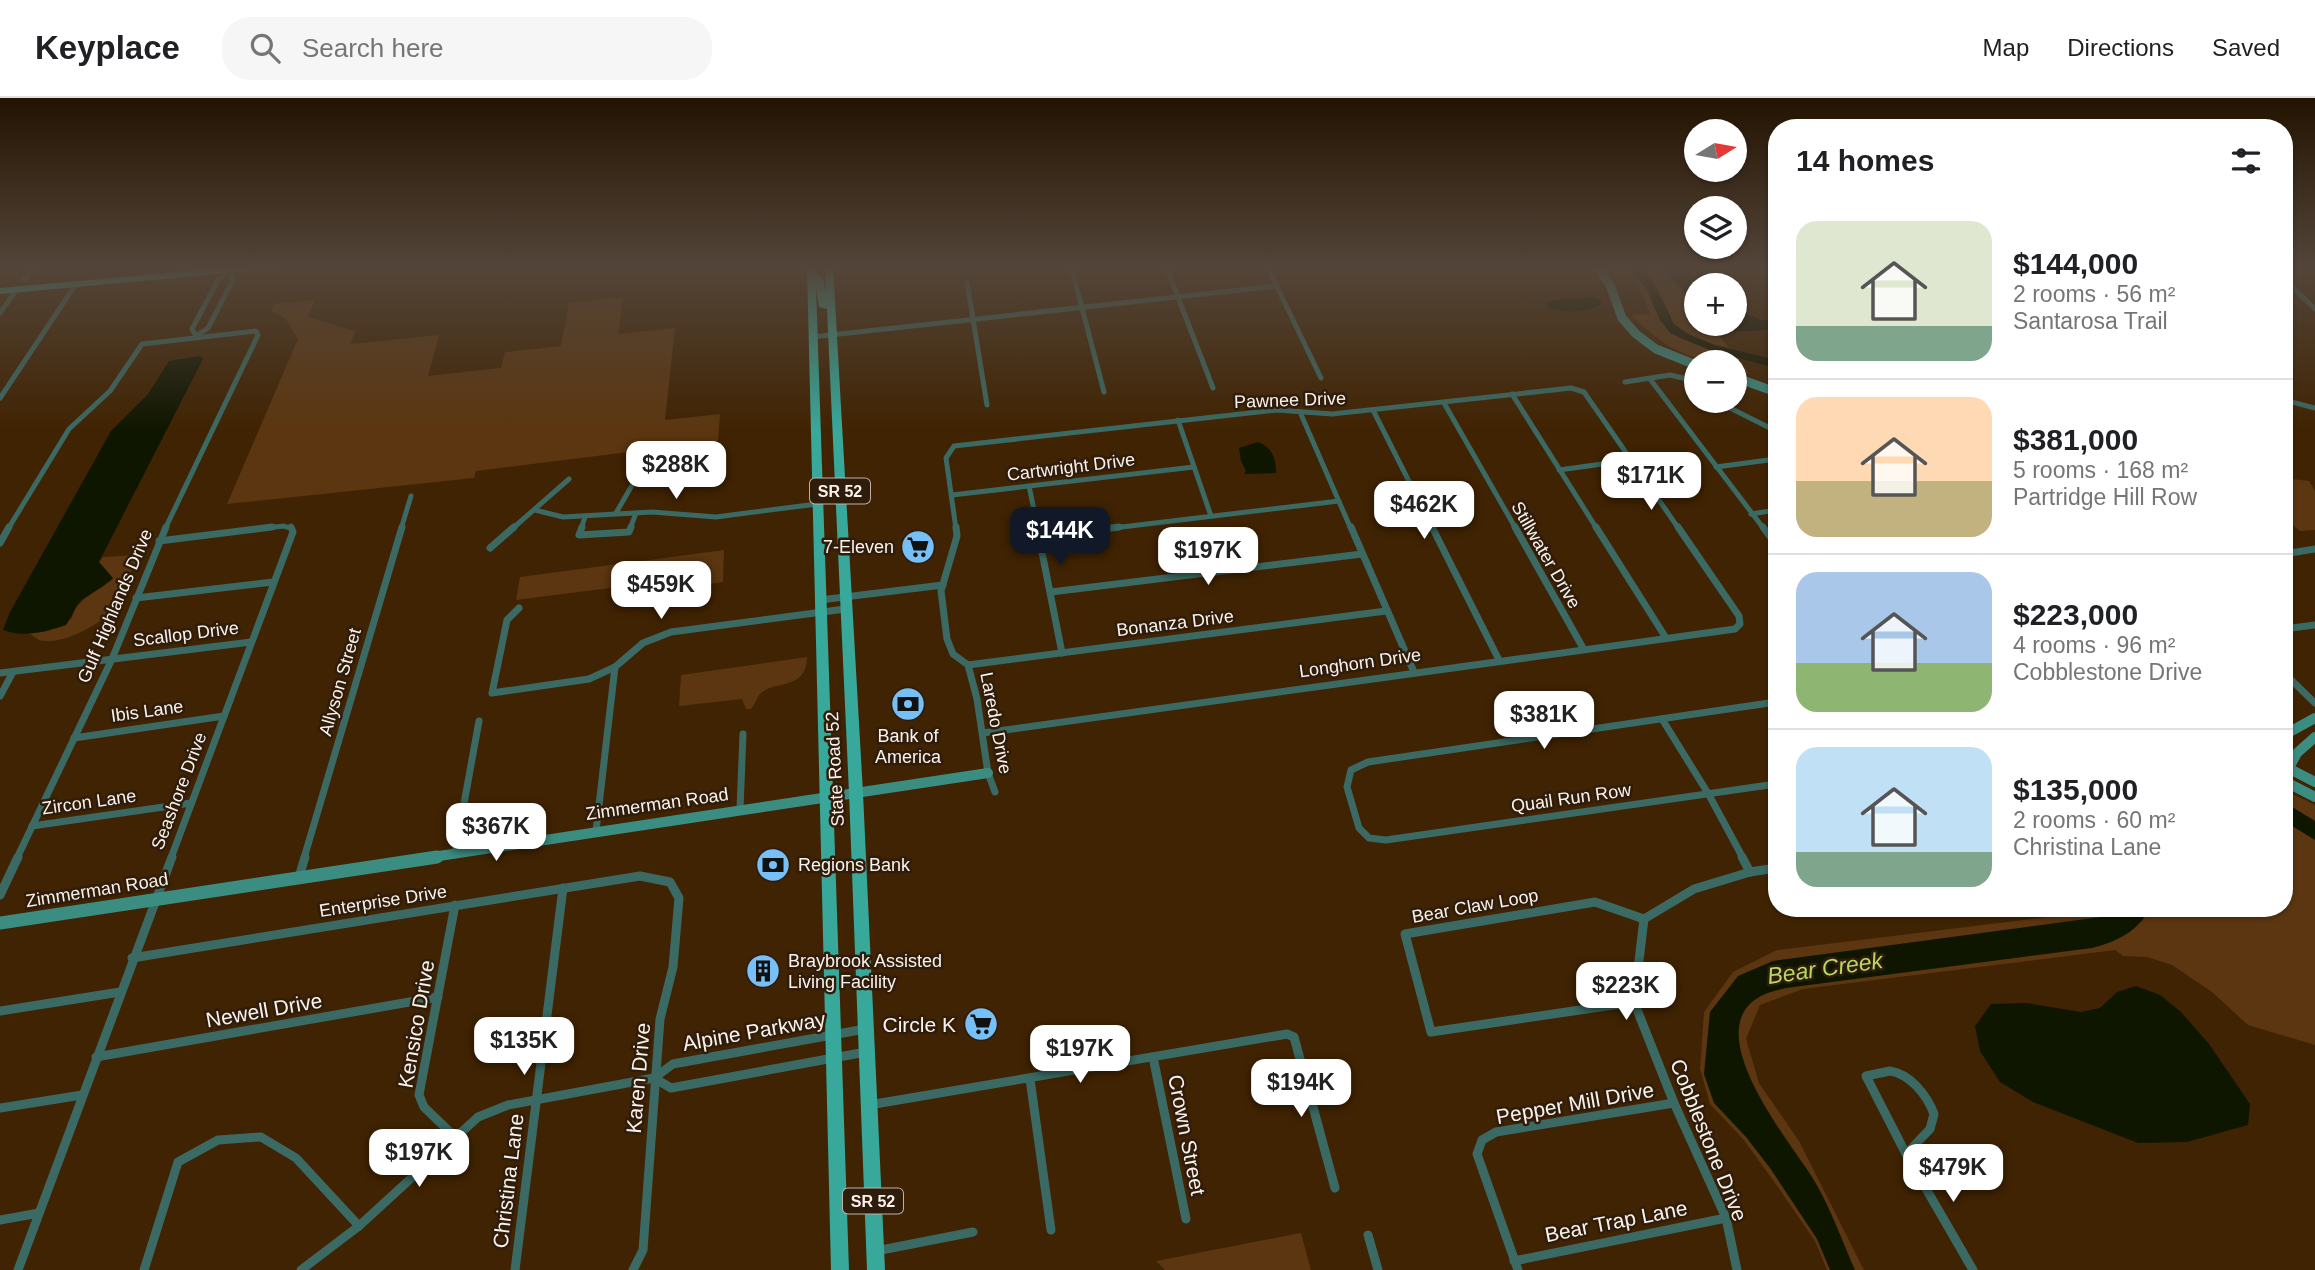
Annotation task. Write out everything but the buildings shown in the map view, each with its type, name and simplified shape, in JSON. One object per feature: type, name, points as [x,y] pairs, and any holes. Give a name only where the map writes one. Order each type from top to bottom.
[{"type":"main road","name":"State Road 52","points":[[812,321],[840,1270]]},
{"type":"main road","name":"State Road 52","points":[[831,321],[856,793],[876,1270]]},
{"type":"street","points":[[0,398],[52,321]]},
{"type":"street","points":[[196,321],[192,329],[196,336]]},
{"type":"street","points":[[0,543],[68,429],[110,391],[136,348],[152,341],[196,336],[208,328],[212,321]]},
{"type":"street","points":[[812,337],[950,321]]},
{"type":"street","points":[[972,321],[987,405]]},
{"type":"street","points":[[1084,321],[1104,392]]},
{"type":"street","points":[[1186,321],[1213,388]]},
{"type":"street","points":[[1294,321],[1321,378]]},
{"type":"street","points":[[1624,321],[1636,334],[1656,349],[1684,360]]},
{"type":"street","name":"Gulf Highlands Drive","points":[[0,895],[112,659],[159,541],[258,335],[256,331],[196,336]]},
{"type":"street","points":[[1625,382],[1684,376]]},
{"type":"street","points":[[1650,379],[1768,535]]},
{"type":"street","points":[[1747,382],[1768,389]]},
{"type":"street","name":"Pawnee Drive","points":[[954,446],[1277,410],[1332,414],[1571,388],[1584,392],[1632,460]]},
{"type":"street","points":[[1512,394],[1666,638]]},
{"type":"street","name":"Stillwater Drive","points":[[1444,402],[1583,648]]},
{"type":"street","points":[[2293,402],[2315,408]]},
{"type":"street","points":[[1373,410],[1499,660]]},
{"type":"street","points":[[1300,412],[1413,672]]},
{"type":"street","points":[[1738,413],[1768,429]]},
{"type":"street","points":[[1178,420],[1211,516]]},
{"type":"street","name":"Laredo Drive","points":[[954,446],[946,458],[957,536],[941,591],[947,639],[953,654],[968,666],[983,733],[988,773],[995,792]]},
{"type":"street","points":[[1559,470],[1632,460]]},
{"type":"street","name":"Longhorn Drive","points":[[983,733],[1735,629],[1740,624],[1739,615],[1632,460]]},
{"type":"street","points":[[1716,467],[1768,460]]},
{"type":"street","name":"Cartwright Drive","points":[[952,495],[1194,467]]},
{"type":"street","points":[[616,513],[638,475]]},
{"type":"street","points":[[491,548],[569,479]]},
{"type":"street","points":[[1030,486],[1062,653]]},
{"type":"street","name":"Allyson Street","points":[[299,877],[411,496]]},
{"type":"street","points":[[1040,537],[1339,501]]},
{"type":"street","points":[[534,510],[563,517],[636,513],[716,517],[817,504]]},
{"type":"street","points":[[1751,513],[1768,511]]},
{"type":"street","points":[[585,517],[579,535],[629,532],[636,513]]},
{"type":"street","name":"Seashore Drive","points":[[18,1270],[132,958],[293,532],[291,527],[159,541]]},
{"type":"street","points":[[2293,553],[2315,550]]},
{"type":"street","points":[[1051,592],[1362,554]]},
{"type":"street","points":[[136,598],[273,582]]},
{"type":"street","points":[[519,608],[507,620],[492,693],[589,679],[615,667],[643,643],[671,632],[943,585]]},
{"type":"street","points":[[820,606],[845,603]]},
{"type":"street","name":"Bonanza Drive","points":[[968,666],[1386,611]]},
{"type":"street","points":[[2293,628],[2315,625]]},
{"type":"street","name":"Scallop Drive","points":[[0,674],[251,642]]},
{"type":"street","points":[[596,831],[615,667]]},
{"type":"street","points":[[0,696],[13,672]]},
{"type":"street","points":[[2293,682],[2315,703]]},
{"type":"street","points":[[1750,872],[1709,795],[1662,719],[1768,703]]},
{"type":"street","name":"Ibis Lane","points":[[74,738],[224,716]]},
{"type":"street","points":[[2293,730],[2315,718]]},
{"type":"street","name":"Quail Run Row","points":[[1662,719],[1368,762],[1351,770],[1347,787],[1359,828],[1369,838],[1386,840],[1768,785]]},
{"type":"street","points":[[455,853],[479,721]]},
{"type":"street","points":[[740,809],[743,734]]},
{"type":"street","points":[[2293,759],[2297,752],[2315,737]]},
{"type":"street","name":"Zimmerman Road","points":[[0,923],[988,773]]},
{"type":"street","points":[[2293,775],[2315,782]]},
{"type":"street","points":[[2293,779],[2315,797]]},
{"type":"street","name":"Zircon Lane","points":[[32,826],[191,803]]},
{"type":"street","points":[[1644,919],[1694,890],[1750,872],[1768,869]]},
{"type":"street","name":"Enterprise Drive","points":[[132,958],[640,876],[668,879],[677,888]]},
{"type":"street","name":"Christina Lane","points":[[515,1270],[563,888]]},
{"type":"street","name":"Karen Drive","points":[[633,1270],[643,1250],[654,1078],[660,1019],[673,967],[679,898],[677,888]]},
{"type":"street","name":"Bear Claw Loop","points":[[1634,1002],[1431,1032],[1405,934],[1595,902],[1644,919]]},
{"type":"street","name":"Kensico Drive","points":[[454,1136],[424,1107],[419,1095],[455,905]]},
{"type":"street","name":"Cobblestone Drive","points":[[1644,919],[1634,1002],[1674,1103],[1726,1218],[1737,1270]]},
{"type":"street","points":[[0,1010],[120,992]]},
{"type":"street","name":"Newell Drive","points":[[96,1057],[438,997]]},
{"type":"street","name":"Alpine Parkway","points":[[301,1270],[359,1226],[454,1136],[478,1117],[508,1105],[654,1078],[673,1063],[865,1029]]},
{"type":"street","points":[[868,1105],[1287,1034],[1294,1038],[1335,1188]]},
{"type":"street","name":"Alpine Parkway","points":[[654,1078],[671,1088],[866,1052]]},
{"type":"street","name":"Crown Street","points":[[1153,1057],[1186,1219]]},
{"type":"street","points":[[1906,1154],[1928,1130],[1934,1120],[1933,1110],[1926,1098],[1902,1075],[1893,1071],[1866,1076],[1865,1079],[1906,1154],[1973,1270]]},
{"type":"street","points":[[1030,1079],[1051,1230]]},
{"type":"street","points":[[0,1108],[82,1095]]},
{"type":"street","name":"Pepper Mill Drive","points":[[1516,1266],[1477,1154],[1482,1140],[1496,1132],[1674,1103]]},
{"type":"street","points":[[144,1270],[178,1162],[218,1140],[261,1137],[296,1158],[359,1226]]},
{"type":"street","points":[[0,1220],[38,1213]]},
{"type":"street","name":"Bear Trap Lane","points":[[1516,1266],[1726,1218]]},
{"type":"street","points":[[875,1252],[973,1232]]},
{"type":"street","points":[[1368,1235],[1378,1270]]},
{"type":"shaded area","points":[[287,321],[320,321],[355,331],[351,344],[439,335],[428,376],[501,368],[505,352],[561,346],[566,321],[620,321],[618,334],[675,328],[665,420],[720,414],[718,441],[476,471],[474,478],[227,504],[298,339]]},
{"type":"shaded area","points":[[1638,321],[1661,321],[1679,338],[1709,350],[1684,350],[1684,354],[1666,344]]},
{"type":"shaded area","points":[[1672,321],[1684,321],[1684,330],[1674,324]]},
{"type":"shaded area","points":[[1693,336],[1719,336],[1730,349]]},
{"type":"shaded area","points":[[2293,479],[2309,481],[2315,491],[2315,530],[2300,531],[2293,525]]},
{"type":"shaded area","points":[[724,550],[723,582],[618,596],[618,587],[516,600],[520,577]]},
{"type":"shaded area","points":[[139,555],[139,561],[129,574],[130,588],[127,596],[100,621],[61,639],[39,640],[29,633],[47,631],[72,618],[83,600],[113,579],[99,562],[103,557]]},
{"type":"shaded area","points":[[807,657],[806,668],[796,680],[766,690],[760,694],[751,709],[746,709],[742,699],[679,706],[681,675]]},
{"type":"shaded area","points":[[2293,794],[2315,805],[2315,1045],[2248,1025],[2212,992],[2172,965],[2147,957],[2123,956],[2115,950],[1803,989],[1760,1005],[1746,1039],[1759,1083],[1799,1141],[1864,1270],[1827,1270],[1815,1241],[1775,1183],[1743,1139],[1710,1104],[1700,1069],[1704,1012],[1733,972],[1777,950],[2049,917],[2293,917]]},
{"type":"shaded area","points":[[1301,1233],[1311,1270],[1165,1270],[1156,1261]]},
{"type":"water","points":[[1661,321],[1672,321],[1684,332],[1684,336],[1692,336],[1735,350],[1710,350],[1670,333]]},
{"type":"water","points":[[1747,321],[1768,321],[1768,330],[1747,331]]},
{"type":"water","points":[[1747,353],[1768,358],[1768,366],[1747,360]]},
{"type":"water","points":[[200,356],[203,359],[99,562],[113,578],[80,602],[66,625],[26,634],[3,630],[10,612],[111,431],[148,394],[169,361]]},
{"type":"water","points":[[1258,442],[1272,454],[1276,473],[1244,474],[1246,471],[1239,448]]},
{"type":"water","points":[[2293,808],[2315,821],[2315,840],[2293,827]]},
{"type":"water","name":"Bear Creek","points":[[2101,917],[2144,917],[2126,934],[2092,948],[1786,988],[1761,996],[1744,1013],[1739,1035],[1744,1061],[1755,1089],[1821,1192],[1855,1270],[1830,1270],[1817,1239],[1770,1168],[1714,1103],[1704,1074],[1710,1012],[1738,976],[1773,961]]},
{"type":"water","points":[[2136,986],[2160,995],[2181,1012],[2209,1044],[2250,1104],[2248,1125],[2187,1142],[2138,1143],[2033,1102],[2000,1082],[1980,1051],[1975,1026],[1991,1004],[2026,1003],[2081,1012],[2100,1008],[2117,992]]},
{"type":"place","name":"7-Eleven","points":[[918,547]]},
{"type":"place","name":"Bank of America","points":[[908,704]]},
{"type":"place","name":"Regions Bank","points":[[773,865]]},
{"type":"place","name":"Braybrook Assisted Living Facility","points":[[763,971]]},
{"type":"place","name":"Circle K","points":[[981,1024]]}]
